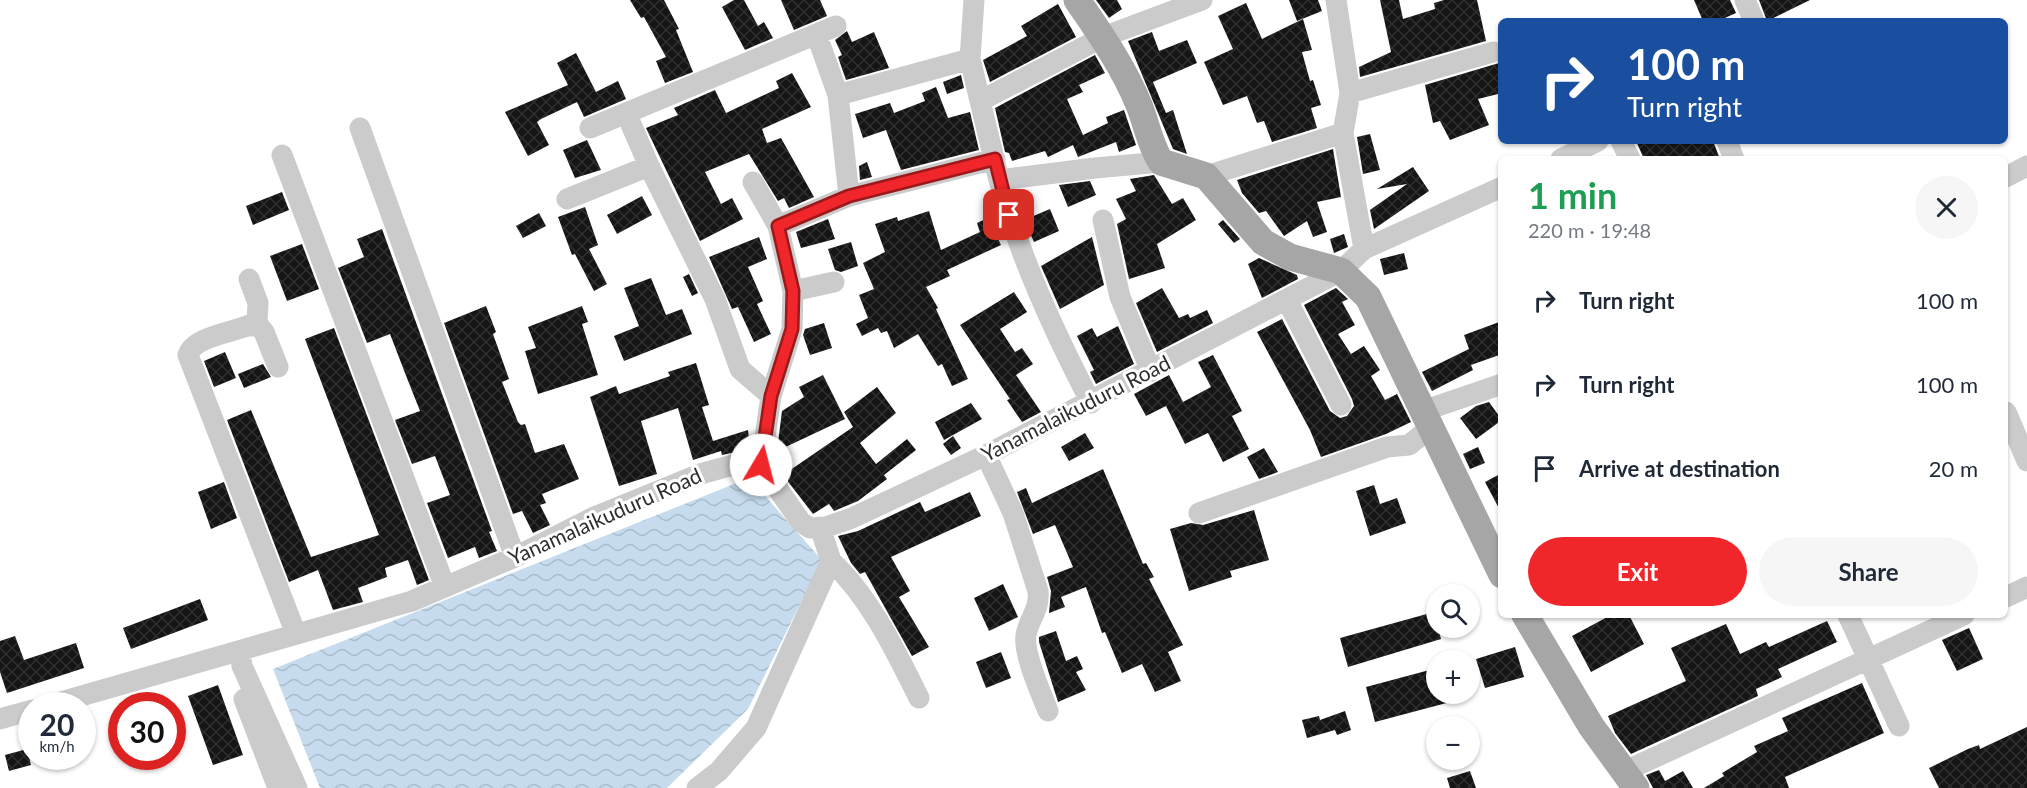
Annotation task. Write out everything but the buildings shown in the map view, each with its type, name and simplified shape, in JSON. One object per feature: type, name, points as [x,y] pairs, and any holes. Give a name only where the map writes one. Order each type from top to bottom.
[{"type":"main road","points":[[1077,0],[1103,37],[1139,105],[1153,149],[1161,162],[1206,176],[1263,242],[1290,257],[1341,271],[1368,297],[1498,567]]},
{"type":"main road","points":[[1527,618],[1591,726],[1629,780]]},
{"type":"street","points":[[974,0],[970,59],[1013,232],[1064,350],[1091,403]]},
{"type":"street","points":[[982,100],[1103,37],[1202,0]]},
{"type":"street","points":[[1336,0],[1350,93],[1343,133],[1364,249]]},
{"type":"street","points":[[1745,0],[1753,18]]},
{"type":"street","points":[[590,128],[627,115],[836,26]]},
{"type":"street","points":[[817,36],[838,96],[849,196]]},
{"type":"street","points":[[1350,93],[1492,52]]},
{"type":"street","points":[[838,96],[970,59]]},
{"type":"street","points":[[627,115],[649,166],[715,299],[740,369],[771,396]]},
{"type":"street","points":[[360,128],[515,557]]},
{"type":"street","points":[[1206,176],[1343,133]]},
{"type":"street","points":[[1567,156],[1592,144]]},
{"type":"street","points":[[282,154],[445,587]]},
{"type":"street","points":[[778,226],[849,196],[995,159]]},
{"type":"street","points":[[999,180],[1161,162]]},
{"type":"street","points":[[567,200],[649,166]]},
{"type":"street","points":[[2008,176],[2027,166]]},
{"type":"street","points":[[753,182],[778,226],[793,291],[792,329],[771,396],[761,465],[801,522],[810,528],[820,527],[831,561],[844,573],[868,610],[919,698]]},
{"type":"street","name":"Yanamalaikuduru Road","points":[[820,527],[852,518],[1091,403],[1341,271],[1364,249],[1498,189]]},
{"type":"street","points":[[1103,220],[1120,297],[1151,371]]},
{"type":"street","points":[[249,279],[258,303],[260,316],[257,322],[199,341],[190,348],[188,354],[296,634]]},
{"type":"street","points":[[793,291],[834,282]]},
{"type":"street","points":[[1287,300],[1341,405]]},
{"type":"street","points":[[250,326],[259,326],[264,332],[278,367]]},
{"type":"street","points":[[1199,513],[1387,447],[1409,445],[1427,420],[1498,386]]},
{"type":"street","points":[[2008,417],[2027,461]]},
{"type":"street","points":[[986,455],[1013,513],[1038,591],[1040,604],[1030,624],[1026,645],[1048,711]]},
{"type":"street","name":"Yanamalaikuduru Road","points":[[95,692],[412,601],[515,557],[592,518],[699,474],[744,462],[761,465]]},
{"type":"street","points":[[697,788],[719,771],[756,728],[831,561]]},
{"type":"street","points":[[2008,596],[2027,587]]},
{"type":"street","points":[[1849,618],[1899,726]]},
{"type":"street","points":[[1629,780],[1868,658],[1957,618]]},
{"type":"street","points":[[233,652],[278,788]]},
{"type":"street","points":[[233,652],[242,666],[297,788]]},
{"type":"street","points":[[0,719],[18,714]]},
{"type":"water","points":[[749,478],[822,560],[748,709],[667,788],[320,788],[273,669]]},
{"type":"route","points":[[761,465],[771,396],[792,329],[793,291],[778,226],[849,196],[995,159],[1009,215]]}]
